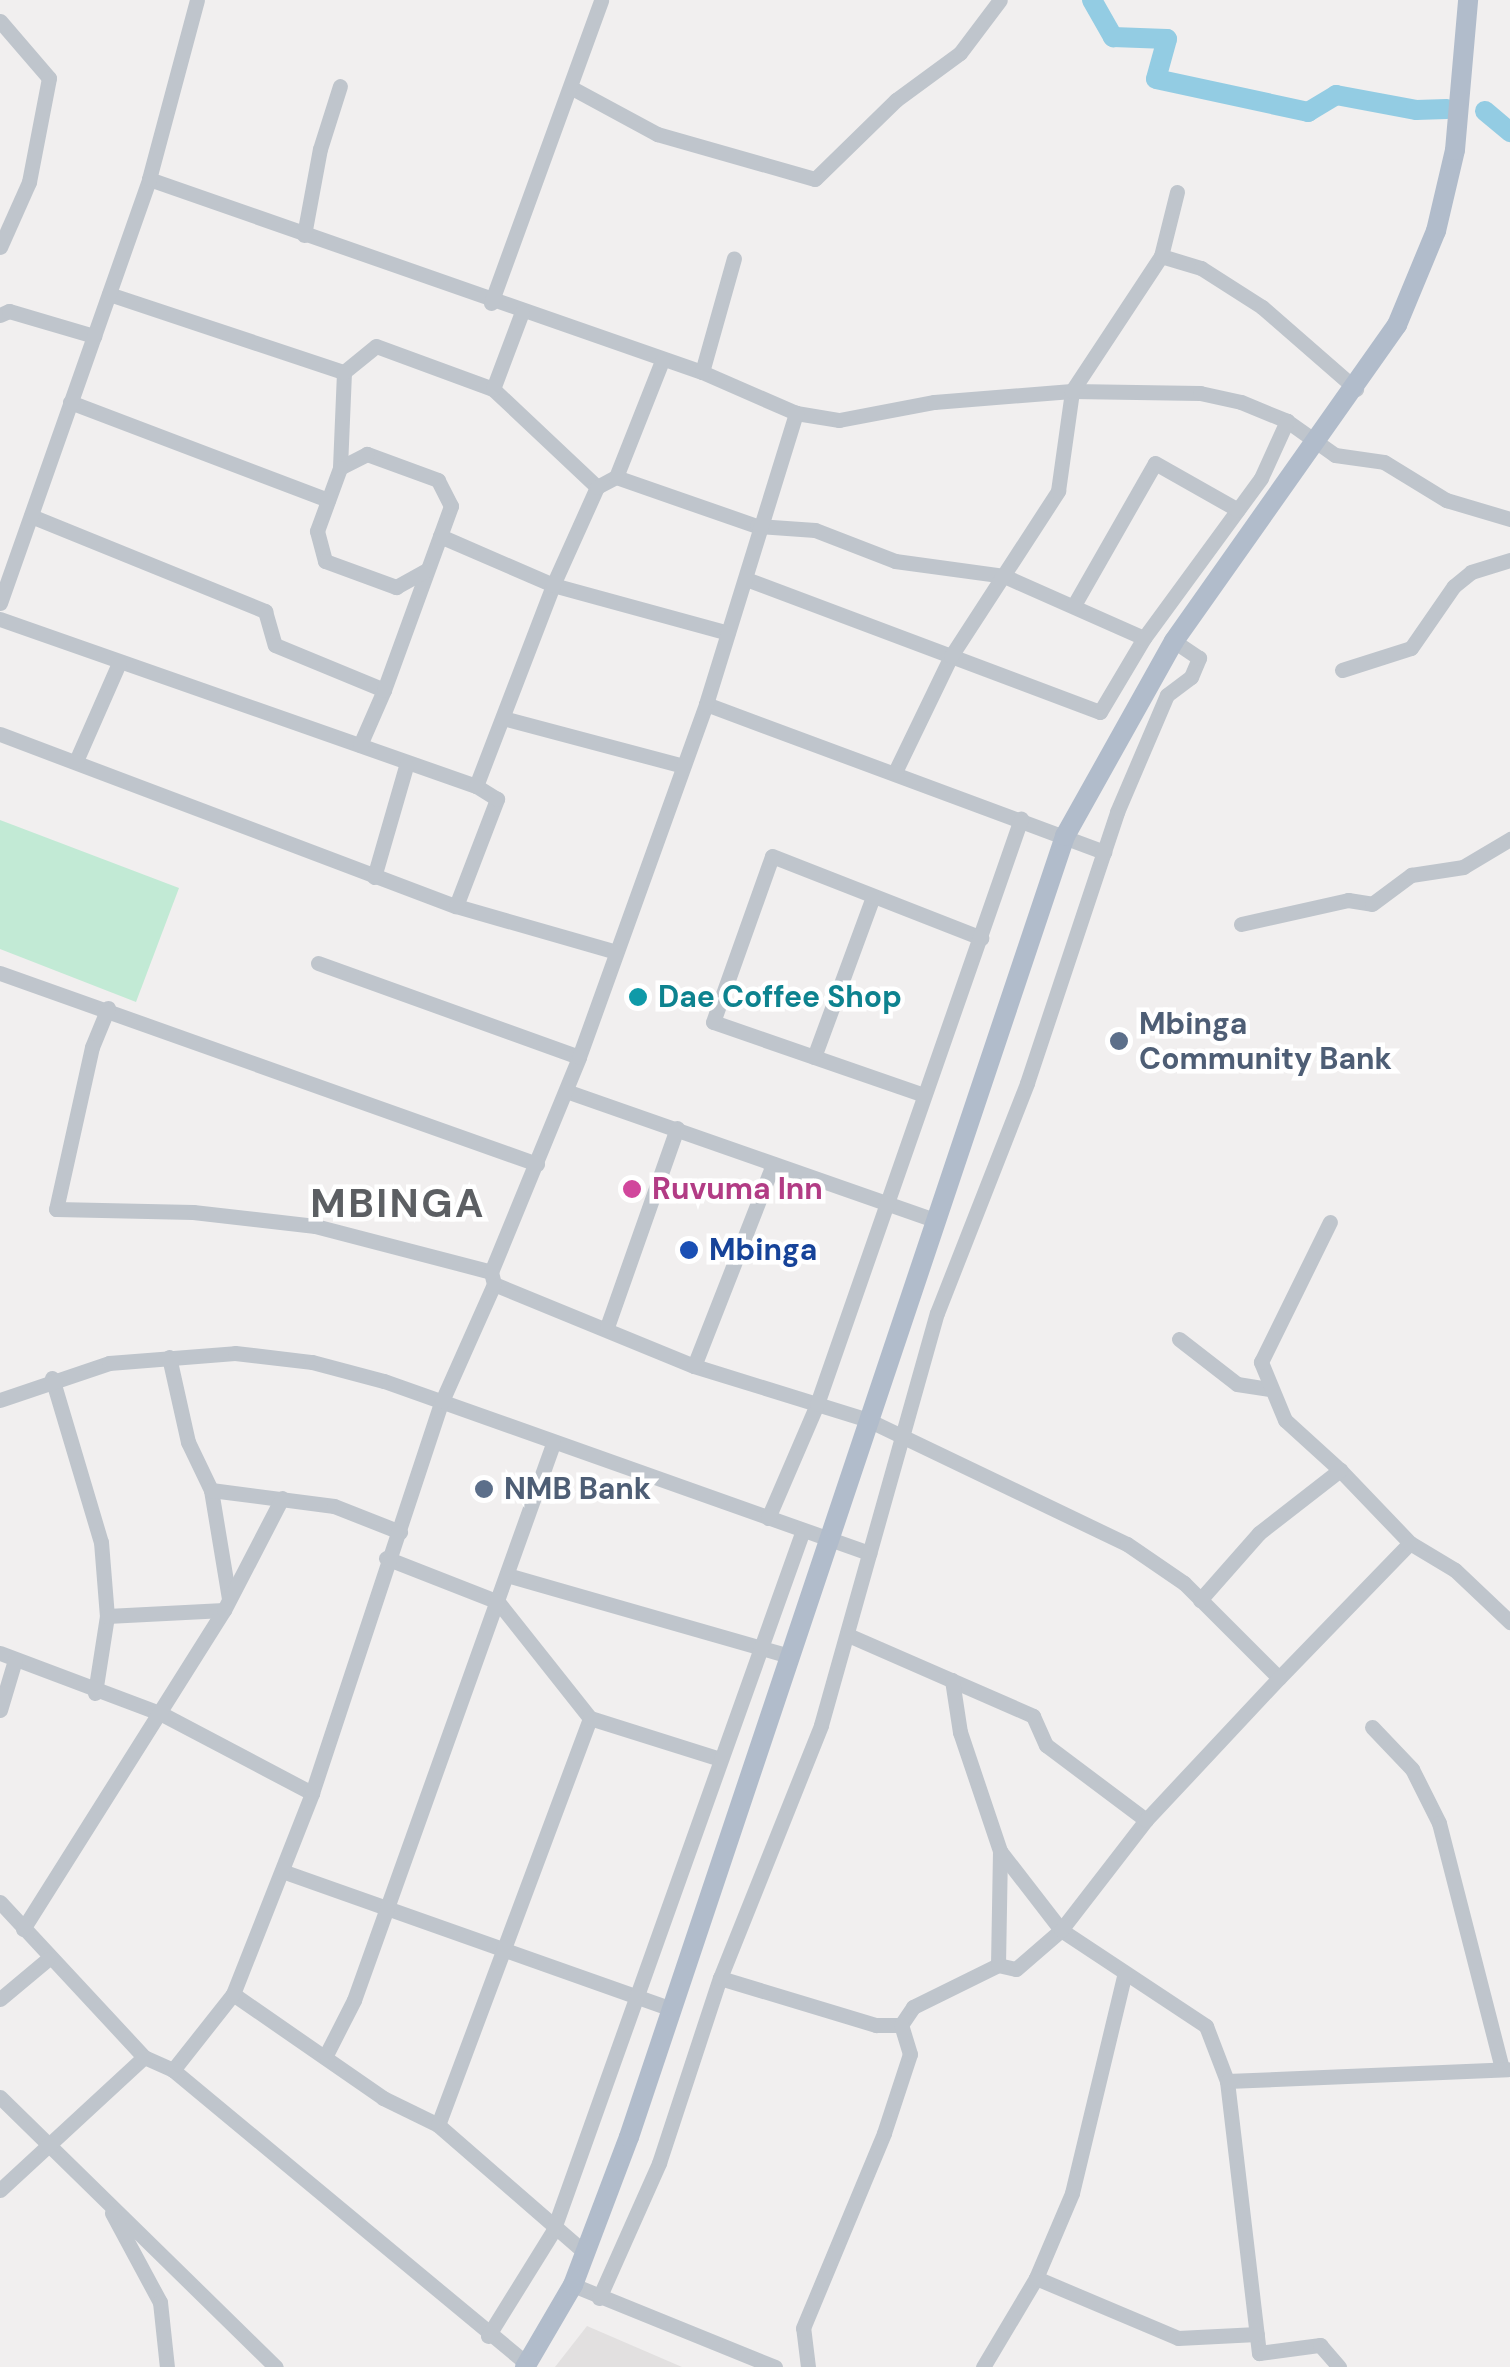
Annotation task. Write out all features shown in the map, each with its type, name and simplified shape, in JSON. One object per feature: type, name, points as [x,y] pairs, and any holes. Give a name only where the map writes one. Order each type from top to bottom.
[{"type":"main road","points":[[526,2366],[573,2286],[672,2009],[1065,836],[1174,641],[1397,326],[1436,230],[1464,90],[1468,0]]},
{"type":"street","points":[[0,603],[149,178],[197,0]]},
{"type":"street","points":[[492,304],[601,0]]},
{"type":"street","points":[[572,88],[657,134],[815,179],[896,100],[960,52],[1000,0]]},
{"type":"street","points":[[0,21],[49,78],[29,182],[0,247]]},
{"type":"street","points":[[304,235],[320,149],[340,86]]},
{"type":"street","points":[[149,178],[492,304],[702,372],[796,414],[839,420],[934,402],[1072,390],[1200,394],[1286,421],[1334,455],[1384,462],[1446,500],[1510,519]]},
{"type":"street","points":[[894,772],[951,656],[1058,491],[1072,390],[1161,256],[1177,192]]},
{"type":"street","points":[[1161,256],[1201,268],[1262,307],[1356,389]]},
{"type":"street","points":[[702,372],[734,258]]},
{"type":"street","points":[[108,294],[344,372]]},
{"type":"street","points":[[0,316],[9,311],[94,336]]},
{"type":"street","points":[[494,389],[522,312]]},
{"type":"street","points":[[427,570],[396,587],[324,561],[317,531],[340,468],[344,372],[376,346],[494,389],[597,487]]},
{"type":"street","points":[[476,786],[553,584],[597,487],[616,476],[662,361]]},
{"type":"street","points":[[70,402],[328,500]]},
{"type":"street","points":[[173,2070],[233,1994],[312,1793],[386,1558],[400,1532],[442,1401],[566,1091],[680,766],[706,704],[746,579],[757,526],[796,414]]},
{"type":"street","points":[[746,579],[1100,712],[1144,638],[1262,478],[1286,421]]},
{"type":"street","points":[[340,468],[366,454],[438,480],[451,506],[360,745]]},
{"type":"street","points":[[1074,605],[1155,463],[1238,510]]},
{"type":"street","points":[[616,476],[757,526],[815,530],[895,561],[1004,576],[1144,638]]},
{"type":"street","points":[[30,516],[266,611],[276,646],[384,690]]},
{"type":"street","points":[[440,536],[553,584],[728,632]]},
{"type":"street","points":[[1342,670],[1411,648],[1454,586],[1471,572],[1510,560]]},
{"type":"street","points":[[0,620],[360,745],[406,766],[476,786],[497,800],[456,906]]},
{"type":"street","points":[[599,2298],[659,2162],[720,1978],[815,1742],[848,1635],[900,1436],[1146,737],[1167,696],[1191,677],[1198,658],[1174,641]]},
{"type":"street","points":[[76,762],[118,663]]},
{"type":"street","points":[[706,704],[1104,852]]},
{"type":"street","points":[[504,718],[680,766]]},
{"type":"street","points":[[0,734],[374,877],[456,906],[616,952]]},
{"type":"street","points":[[374,877],[406,766]]},
{"type":"street","points":[[768,1518],[817,1404],[1021,819]]},
{"type":"street","points":[[1241,924],[1348,900],[1372,904],[1411,875],[1463,867],[1510,840]]},
{"type":"street","points":[[924,1095],[714,1022],[772,856],[981,938]]},
{"type":"street","points":[[814,1057],[873,897]]},
{"type":"street","points":[[318,963],[579,1056]]},
{"type":"street","points":[[0,973],[108,1008],[537,1164]]},
{"type":"street","points":[[108,1008],[92,1047],[56,1209],[194,1212],[315,1226],[492,1278],[694,1366],[868,1420],[1127,1544],[1200,1600],[1279,1678]]},
{"type":"street","points":[[566,1091],[934,1220]]},
{"type":"street","points":[[607,1327],[678,1128]]},
{"type":"street","points":[[694,1366],[774,1164]]},
{"type":"street","points":[[1330,1222],[1261,1362],[1267,1388],[1286,1420],[1410,1543],[1456,1570],[1510,1622]]},
{"type":"street","points":[[1179,1339],[1238,1384],[1267,1388]]},
{"type":"street","points":[[0,1400],[52,1378],[169,1357],[235,1353],[312,1362],[442,1401],[553,1444],[869,1552]]},
{"type":"street","points":[[169,1357],[188,1442],[212,1490],[227,1606]]},
{"type":"street","points":[[52,1378],[100,1542],[107,1616],[95,1693]]},
{"type":"street","points":[[326,2056],[354,2000],[553,1444]]},
{"type":"street","points":[[1200,1600],[1259,1532],[1340,1470]]},
{"type":"street","points":[[212,1490],[334,1506],[400,1532]]},
{"type":"street","points":[[22,1928],[227,1606],[282,1498]]},
{"type":"street","points":[[488,2336],[553,2230],[640,1998],[758,1649],[803,1530]]},
{"type":"street","points":[[901,2025],[913,2007],[998,1965],[1016,1969],[1061,1930],[1146,1820],[1410,1543]]},
{"type":"street","points":[[386,1558],[498,1602],[590,1718],[720,1759]]},
{"type":"street","points":[[508,1575],[789,1656]]},
{"type":"street","points":[[107,1616],[227,1606]]},
{"type":"street","points":[[848,1635],[1033,1716],[1046,1745],[1146,1820]]},
{"type":"street","points":[[0,1710],[8,1656],[95,1693],[160,1713],[312,1793]]},
{"type":"street","points":[[952,1680],[960,1732],[1000,1851],[1061,1930],[1206,2026],[1228,2080],[1259,2353],[1320,2346],[1339,2367]]},
{"type":"street","points":[[438,2125],[590,1718]]},
{"type":"street","points":[[1228,2080],[1506,2069],[1439,1823],[1412,1769],[1372,1727]]},
{"type":"street","points":[[998,1965],[1000,1851]]},
{"type":"street","points":[[282,1871],[672,2009]]},
{"type":"street","points":[[0,1902],[48,1959],[144,2057],[173,2070],[526,2366]]},
{"type":"street","points":[[0,1998],[48,1959]]},
{"type":"street","points":[[983,2367],[1036,2278],[1072,2193],[1125,1973]]},
{"type":"street","points":[[720,1978],[876,2026],[901,2025]]},
{"type":"street","points":[[233,1994],[384,2098],[438,2125],[553,2230],[585,2253]]},
{"type":"street","points":[[808,2367],[803,2328],[884,2133],[910,2054],[901,2025]]},
{"type":"street","points":[[0,2190],[144,2057]]},
{"type":"street","points":[[0,2097],[276,2367]]},
{"type":"street","points":[[103,2197],[160,2302],[167,2367]]},
{"type":"street","points":[[1036,2278],[1178,2338],[1257,2334]]},
{"type":"street","points":[[573,2286],[776,2367]]},
{"type":"shaded area","points":[[587,2326],[682,2367],[555,2367]]},
{"type":"green space","points":[[0,820],[179,888],[136,1002],[0,949]]},
{"type":"waterway","points":[[1092,0],[1113,37],[1167,39],[1156,79],[1308,112],[1336,95],[1416,110],[1447,109]]},
{"type":"waterway","points":[[1485,111],[1510,132]]},
{"type":"place","name":"Dae Coffee Shop","points":[[638,997]]},
{"type":"place","name":"Mbinga Community Bank","points":[[1119,1041]]},
{"type":"place","name":"Ruvuma Inn","points":[[632,1189]]},
{"type":"place","name":"Mbinga","points":[[689,1250]]},
{"type":"place","name":"NMB Bank","points":[[484,1489]]},
{"type":"district","name":"MBINGA","points":[[398,1203]]}]
